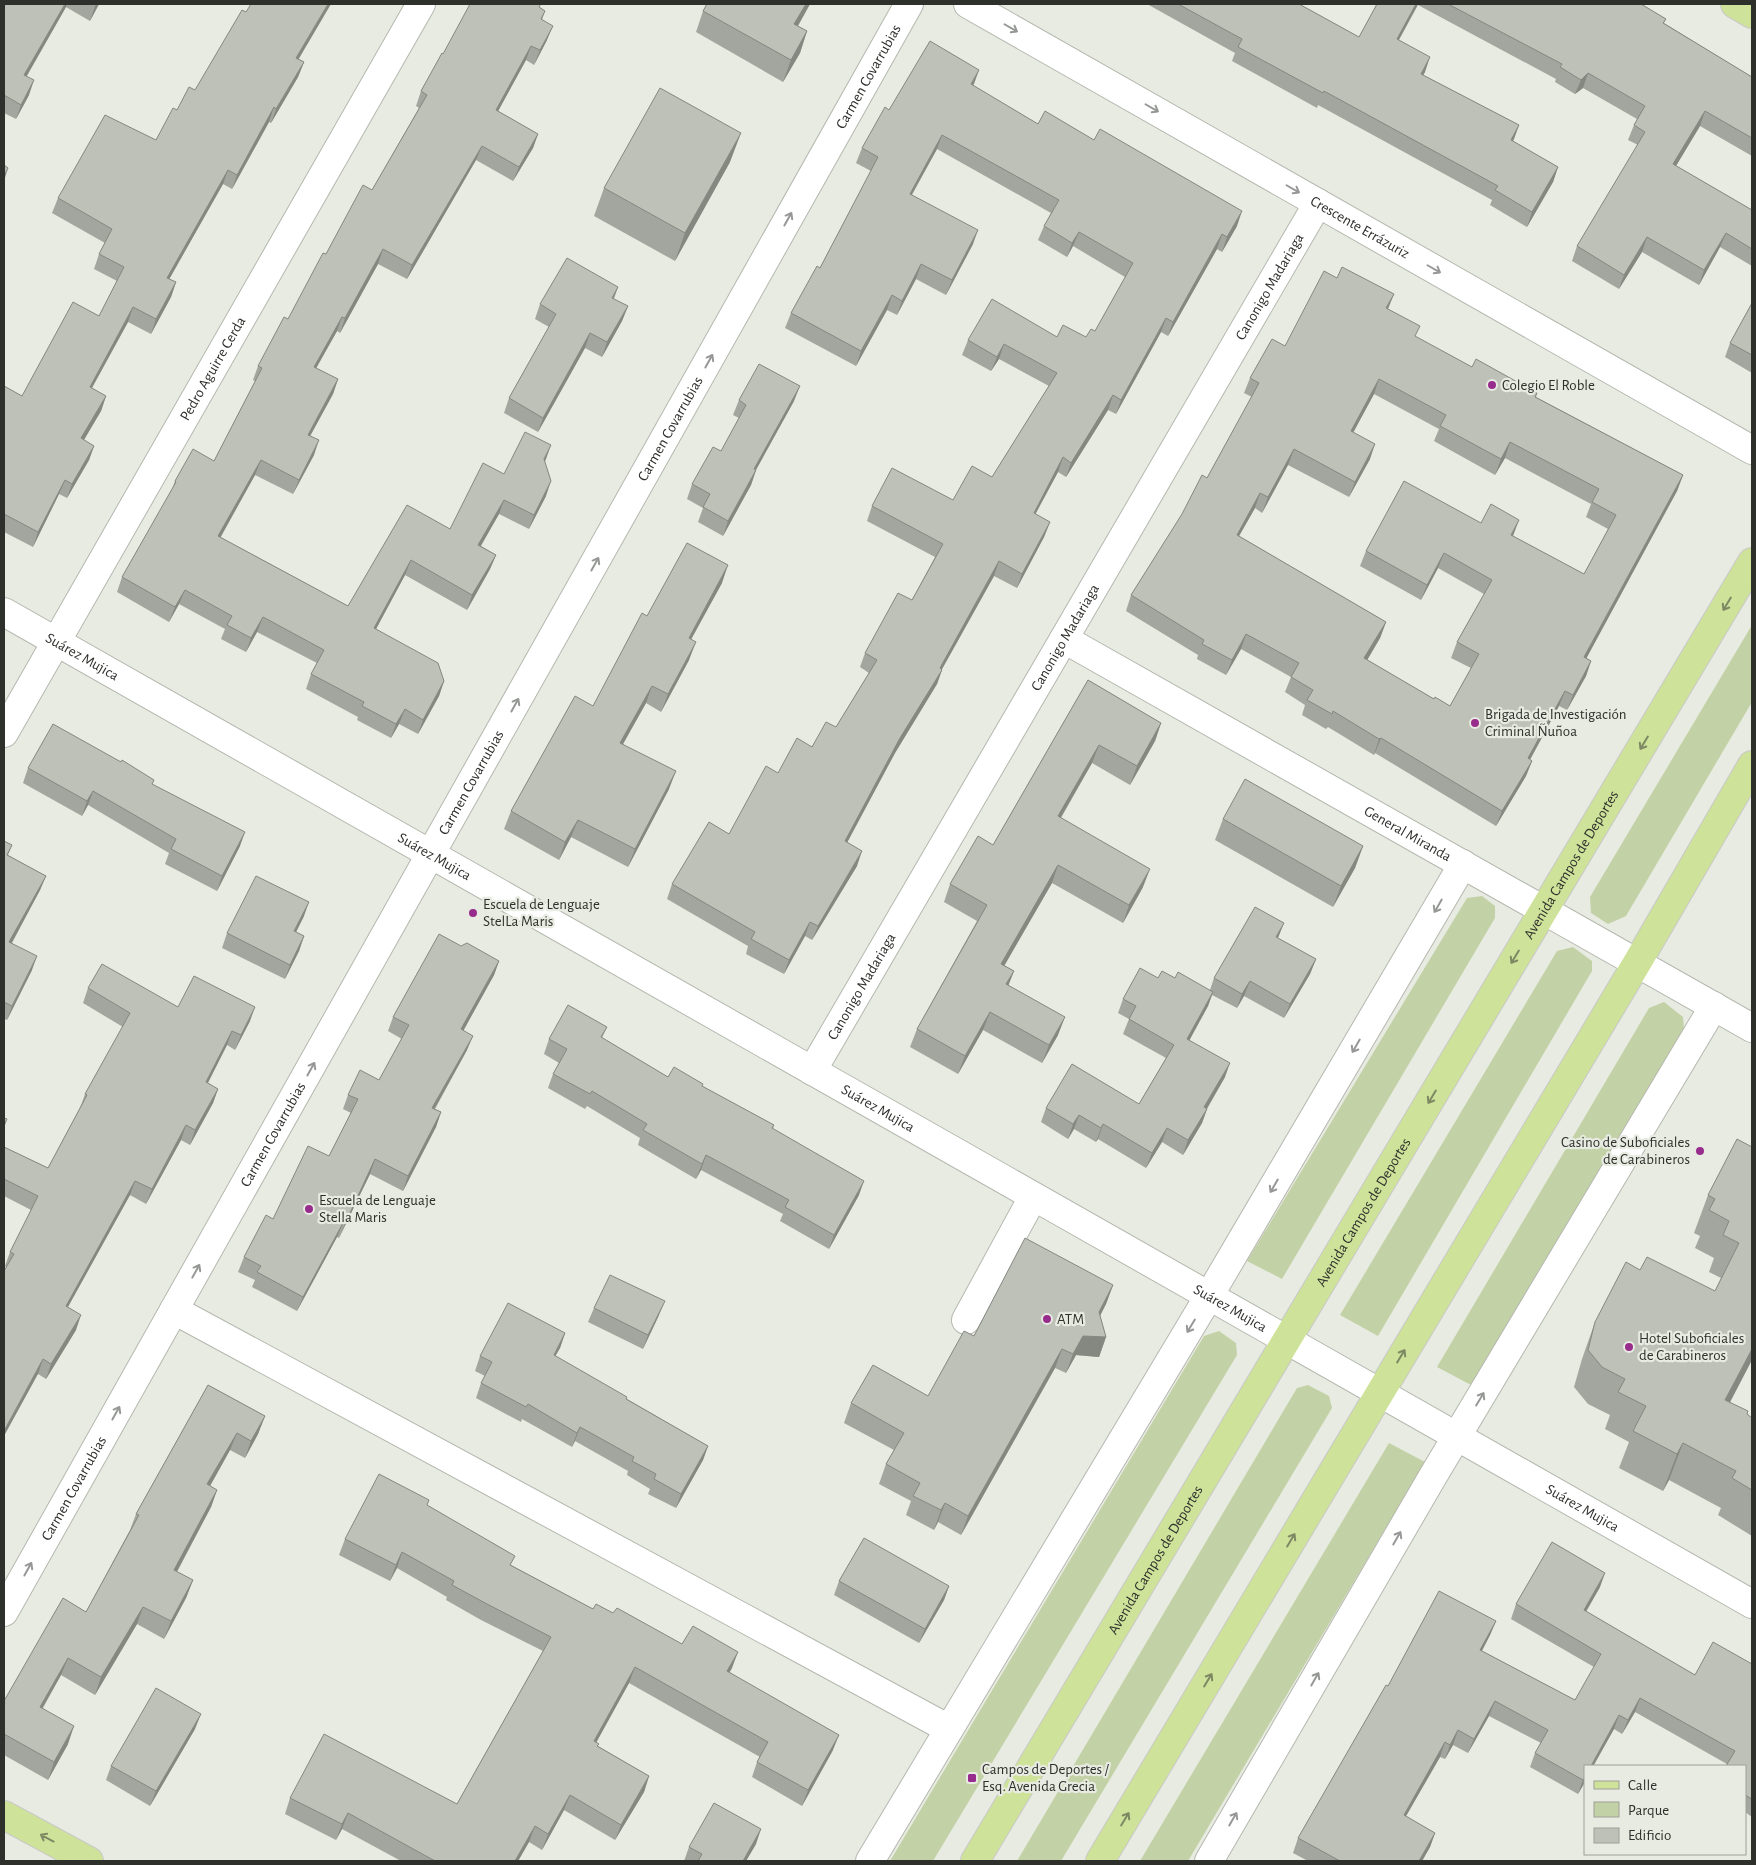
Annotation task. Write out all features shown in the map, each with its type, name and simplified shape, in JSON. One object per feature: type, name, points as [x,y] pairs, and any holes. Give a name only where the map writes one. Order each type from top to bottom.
[{"type":"main road","points":[[1734,4],[1752,14]]},
{"type":"main road","name":"Avenida Campos de Deportes","points":[[975,1861],[1752,562]]},
{"type":"main road","points":[[1100,1861],[1637,963],[1752,764]]},
{"type":"main road","points":[[4,1816],[89,1861]]},
{"type":"street","name":"Pedro Aguirre Cerda","points":[[4,733],[421,4]]},
{"type":"street","name":"Carmen Covarrubias","points":[[4,1612],[909,4]]},
{"type":"street","name":"Crescente Errázuriz","points":[[968,4],[1752,450]]},
{"type":"street","name":"Canonigo Madariaga","points":[[812,1071],[1318,203]]},
{"type":"street","name":"Suárez Mujica","points":[[4,612],[1752,1604]]},
{"type":"street","name":"General Miranda","points":[[1064,638],[1752,1028]]},
{"type":"street","points":[[870,1861],[1209,1296],[1463,864]]},
{"type":"street","points":[[1209,1861],[1714,1006]]},
{"type":"street","points":[[966,1320],[1034,1196]]},
{"type":"street","points":[[174,1310],[949,1729]]},
{"type":"green space","points":[[1752,625],[1752,702],[1626,916],[1608,924],[1591,913],[1590,897]]},
{"type":"green space","points":[[1482,896],[1495,906],[1495,918],[1282,1279],[1247,1261],[1467,898]]},
{"type":"green space","points":[[1573,947],[1592,961],[1592,971],[1378,1336],[1340,1315],[1557,951]]},
{"type":"green space","points":[[1664,1002],[1683,1017],[1684,1029],[1471,1385],[1437,1367],[1649,1008]]},
{"type":"green space","points":[[1219,1331],[1236,1343],[1237,1355],[933,1861],[890,1861],[1204,1336]]},
{"type":"green space","points":[[1308,1385],[1329,1396],[1332,1408],[1061,1861],[1017,1861],[1297,1388]]},
{"type":"green space","points":[[1389,1443],[1425,1462],[1188,1861],[1140,1861]]},
{"type":"building","points":[[4,4],[65,4],[24,75],[34,80],[21,105],[4,95]]},
{"type":"building","points":[[251,4],[328,4],[296,58],[304,62],[276,109],[274,107],[237,175],[228,170],[167,278],[176,282],[156,319],[133,307],[90,387],[106,396],[81,438],[94,446],[72,484],[65,480],[38,532],[4,514],[4,386],[22,396],[73,302],[99,316],[124,267],[99,254],[112,229],[58,198],[105,115],[156,140],[173,108],[177,110],[189,87],[195,90],[242,10],[246,12]]},
{"type":"building","points":[[470,4],[541,4],[539,7],[545,11],[541,19],[553,26],[540,50],[531,46],[496,110],[538,134],[519,167],[482,146],[412,265],[383,249],[345,318],[342,317],[314,367],[338,379],[308,435],[319,440],[299,480],[261,460],[218,536],[348,606],[407,505],[450,529],[483,463],[504,474],[525,432],[551,445],[544,459],[551,481],[534,515],[504,500],[478,545],[496,555],[472,595],[411,560],[374,628],[438,663],[444,681],[423,720],[405,709],[396,724],[362,706],[364,702],[311,674],[324,650],[263,617],[251,638],[227,625],[232,616],[185,590],[175,607],[122,577],[193,449],[214,461],[262,368],[258,366],[284,317],[288,319],[323,253],[326,254],[363,185],[372,190],[427,95],[421,91]]},
{"type":"building","points":[[707,4],[806,4],[794,24],[807,31],[791,60],[703,11]]},
{"type":"building","points":[[1178,4],[1299,4],[1359,37],[1377,4],[1416,4],[1397,39],[1430,57],[1421,74],[1519,125],[1511,140],[1558,167],[1532,212],[1495,190],[1498,186],[1324,91],[1323,93],[1238,47],[1242,39]]},
{"type":"building","points":[[1448,4],[1641,4],[1666,19],[1663,23],[1752,77],[1752,138],[1705,111],[1673,164],[1752,210],[1752,249],[1726,233],[1704,270],[1647,237],[1624,275],[1577,246],[1645,132],[1634,125],[1645,106],[1588,73],[1581,80],[1560,67],[1562,64]]},
{"type":"building","points":[[930,41],[979,70],[971,84],[1038,124],[1045,111],[1094,140],[1100,129],[1242,211],[1227,237],[1222,234],[1173,322],[1166,318],[1121,400],[1113,395],[1071,463],[1063,457],[1034,513],[1050,522],[1022,574],[999,561],[940,668],[942,670],[900,738],[845,841],[862,851],[818,926],[810,922],[789,960],[751,939],[755,932],[672,884],[709,822],[729,834],[766,766],[778,773],[797,738],[812,747],[826,722],[836,727],[877,660],[865,653],[898,593],[912,600],[943,544],[872,506],[892,468],[953,500],[972,466],[992,477],[1057,373],[1004,344],[997,357],[968,340],[992,299],[1057,337],[1063,325],[1086,337],[1091,329],[1095,331],[1133,263],[1079,232],[1072,243],[1044,226],[1059,200],[942,135],[910,194],[978,230],[952,280],[921,264],[902,301],[892,295],[861,351],[791,313],[817,266],[820,268],[878,157],[862,148],[885,107],[889,110]]},
{"type":"building","points":[[660,88],[741,133],[685,233],[604,188]]},
{"type":"building","points":[[4,165],[8,168],[4,176]]},
{"type":"building","points":[[567,258],[618,287],[612,298],[628,306],[607,342],[590,333],[543,418],[509,398],[556,314],[540,304]]},
{"type":"building","points":[[1342,267],[1394,294],[1386,308],[1420,326],[1415,336],[1472,367],[1476,359],[1537,393],[1535,397],[1683,475],[1584,657],[1591,661],[1573,695],[1565,691],[1528,758],[1532,761],[1502,811],[1381,738],[1379,739],[1333,711],[1332,714],[1307,700],[1313,690],[1291,677],[1299,663],[1246,634],[1232,660],[1202,644],[1204,640],[1131,595],[1182,514],[1202,475],[1207,478],[1259,383],[1250,378],[1272,339],[1285,346],[1324,271],[1337,278]],"holes":[[[1379,379],[1446,415],[1440,426],[1501,459],[1510,442],[1599,489],[1592,502],[1616,515],[1584,574],[1511,535],[1519,520],[1491,504],[1481,523],[1404,481],[1366,551],[1427,585],[1444,553],[1492,580],[1457,642],[1479,654],[1450,706],[1435,697],[1434,699],[1364,658],[1386,622],[1237,535],[1260,493],[1268,497],[1294,449],[1355,482],[1375,444],[1351,431]]]},
{"type":"building","points":[[1752,303],[1752,355],[1730,343]]},
{"type":"building","points":[[759,364],[800,386],[754,469],[756,470],[728,521],[703,507],[710,494],[692,484],[713,447],[721,451],[746,405],[739,400]]},
{"type":"building","points":[[687,543],[728,565],[689,638],[696,642],[668,694],[652,686],[620,743],[676,771],[635,849],[578,820],[565,842],[511,811],[575,696],[593,706],[642,613],[647,616]]},
{"type":"building","points":[[1088,680],[1161,723],[1137,766],[1099,745],[1058,816],[1150,869],[1129,905],[1058,865],[1001,964],[1014,971],[1006,984],[1065,1017],[1049,1045],[990,1012],[965,1056],[917,1029],[987,905],[950,884],[978,836],[993,845]]},
{"type":"building","points":[[53,724],[121,762],[122,760],[154,780],[152,784],[245,832],[222,876],[171,849],[176,839],[93,791],[87,801],[28,768]]},
{"type":"building","points":[[1245,779],[1363,846],[1341,886],[1223,819]]},
{"type":"building","points":[[4,841],[12,845],[7,855],[46,876],[9,942],[37,956],[12,1006],[4,1002]]},
{"type":"building","points":[[256,876],[309,902],[294,931],[304,936],[290,965],[227,933]]},
{"type":"building","points":[[1255,907],[1284,923],[1276,937],[1316,959],[1290,1004],[1250,981],[1242,994],[1214,978]]},
{"type":"building","points":[[439,934],[461,946],[467,943],[499,961],[461,1029],[473,1036],[432,1108],[441,1112],[408,1176],[375,1159],[345,1224],[343,1223],[303,1297],[257,1272],[261,1266],[244,1257],[266,1215],[273,1219],[308,1146],[329,1156],[358,1099],[348,1095],[360,1070],[379,1080],[409,1025],[393,1017]]},
{"type":"building","points":[[102,964],[178,1007],[194,976],[255,1007],[241,1035],[232,1031],[206,1082],[218,1089],[195,1130],[186,1125],[152,1189],[135,1181],[66,1306],[81,1315],[51,1364],[43,1359],[4,1431],[4,1271],[14,1254],[10,1252],[38,1196],[4,1179],[4,1147],[48,1168],[87,1095],[85,1094],[130,1013],[88,988]]},
{"type":"building","points":[[1140,968],[1158,978],[1162,971],[1175,978],[1178,972],[1213,992],[1187,1039],[1230,1063],[1204,1107],[1207,1109],[1188,1140],[1167,1128],[1152,1153],[1103,1124],[1101,1128],[1079,1115],[1073,1124],[1046,1108],[1072,1064],[1139,1104],[1174,1045],[1129,1019],[1136,1006],[1123,999]]},
{"type":"building","points":[[568,1005],[607,1027],[601,1037],[668,1077],[674,1067],[703,1084],[702,1086],[774,1125],[772,1128],[864,1181],[834,1235],[785,1207],[789,1200],[706,1155],[702,1164],[643,1130],[647,1124],[592,1091],[590,1094],[553,1074],[567,1049],[549,1039]]},
{"type":"building","name":"Hotel Suboficiales de Carabineros","points":[[1737,1139],[1752,1147],[1752,1349],[1725,1400],[1748,1411],[1747,1414],[1752,1418],[1752,1490],[1732,1478],[1736,1471],[1683,1443],[1677,1454],[1633,1431],[1646,1406],[1618,1392],[1625,1379],[1602,1367],[1588,1350],[1595,1322],[1626,1262],[1640,1270],[1647,1257],[1715,1291],[1739,1243],[1723,1235],[1729,1221],[1709,1210],[1715,1199],[1708,1195]]},
{"type":"building","points":[[1025,1238],[1113,1285],[1099,1312],[1106,1337],[1083,1336],[1073,1354],[1062,1349],[968,1516],[945,1503],[941,1510],[913,1496],[920,1483],[886,1464],[904,1433],[851,1403],[873,1365],[928,1396],[964,1331],[974,1336]]},
{"type":"building","points":[[610,1275],[665,1301],[648,1335],[594,1308]]},
{"type":"building","points":[[508,1303],[565,1333],[554,1355],[708,1446],[681,1494],[654,1479],[656,1474],[632,1461],[634,1457],[580,1427],[577,1433],[528,1404],[526,1407],[481,1383],[492,1362],[480,1356]]},
{"type":"building","points":[[208,1385],[265,1416],[251,1441],[237,1433],[207,1484],[217,1490],[174,1570],[193,1580],[171,1621],[143,1607],[101,1677],[68,1658],[40,1707],[74,1726],[54,1762],[4,1734],[4,1701],[63,1598],[86,1612],[139,1515],[136,1514]]},
{"type":"building","points":[[379,1474],[429,1500],[427,1505],[515,1556],[510,1565],[593,1609],[596,1604],[613,1613],[617,1608],[682,1644],[693,1626],[738,1652],[727,1671],[839,1735],[808,1790],[757,1762],[768,1742],[635,1667],[594,1741],[599,1744],[597,1746],[649,1776],[621,1825],[570,1795],[548,1834],[535,1826],[515,1861],[435,1861],[348,1813],[342,1824],[290,1798],[324,1734],[457,1804],[551,1637],[452,1585],[454,1581],[402,1552],[396,1565],[345,1539]]},
{"type":"building","points":[[864,1538],[949,1586],[925,1629],[839,1581]]},
{"type":"building","points":[[1552,1542],[1605,1573],[1584,1610],[1695,1675],[1713,1642],[1752,1664],[1752,1799],[1746,1796],[1746,1765],[1727,1765],[1735,1751],[1640,1698],[1628,1720],[1619,1715],[1592,1765],[1584,1765],[1583,1780],[1535,1753],[1548,1730],[1495,1701],[1474,1739],[1458,1730],[1450,1745],[1445,1742],[1404,1815],[1435,1833],[1419,1861],[1340,1861],[1298,1838],[1386,1685],[1388,1686],[1439,1591],[1496,1621],[1480,1650],[1575,1700],[1601,1654],[1516,1604]]},
{"type":"building","points":[[156,1688],[201,1714],[156,1791],[111,1766]]},
{"type":"building","points":[[714,1803],[761,1829],[743,1861],[698,1861],[702,1854],[689,1847]]},
{"type":"place","name":"Colegio El Roble","points":[[1492,385]]},
{"type":"place","name":"Brigada de Investigación Criminal Ñuñoa","points":[[1475,723]]},
{"type":"place","name":"Escuela de Lenguaje StelLa Maris","points":[[473,913]]},
{"type":"place","name":"Casino de Suboficiales de Carabineros","points":[[1700,1151]]},
{"type":"place","name":"Escuela de Lenguaje Stella Maris","points":[[309,1209]]},
{"type":"place","name":"ATM","points":[[1047,1319]]},
{"type":"place","name":"Hotel Suboficiales de Carabineros","points":[[1629,1347]]},
{"type":"place","name":"Campos de Deportes / Esq. Avenida Grecia","points":[[972,1778]]}]
